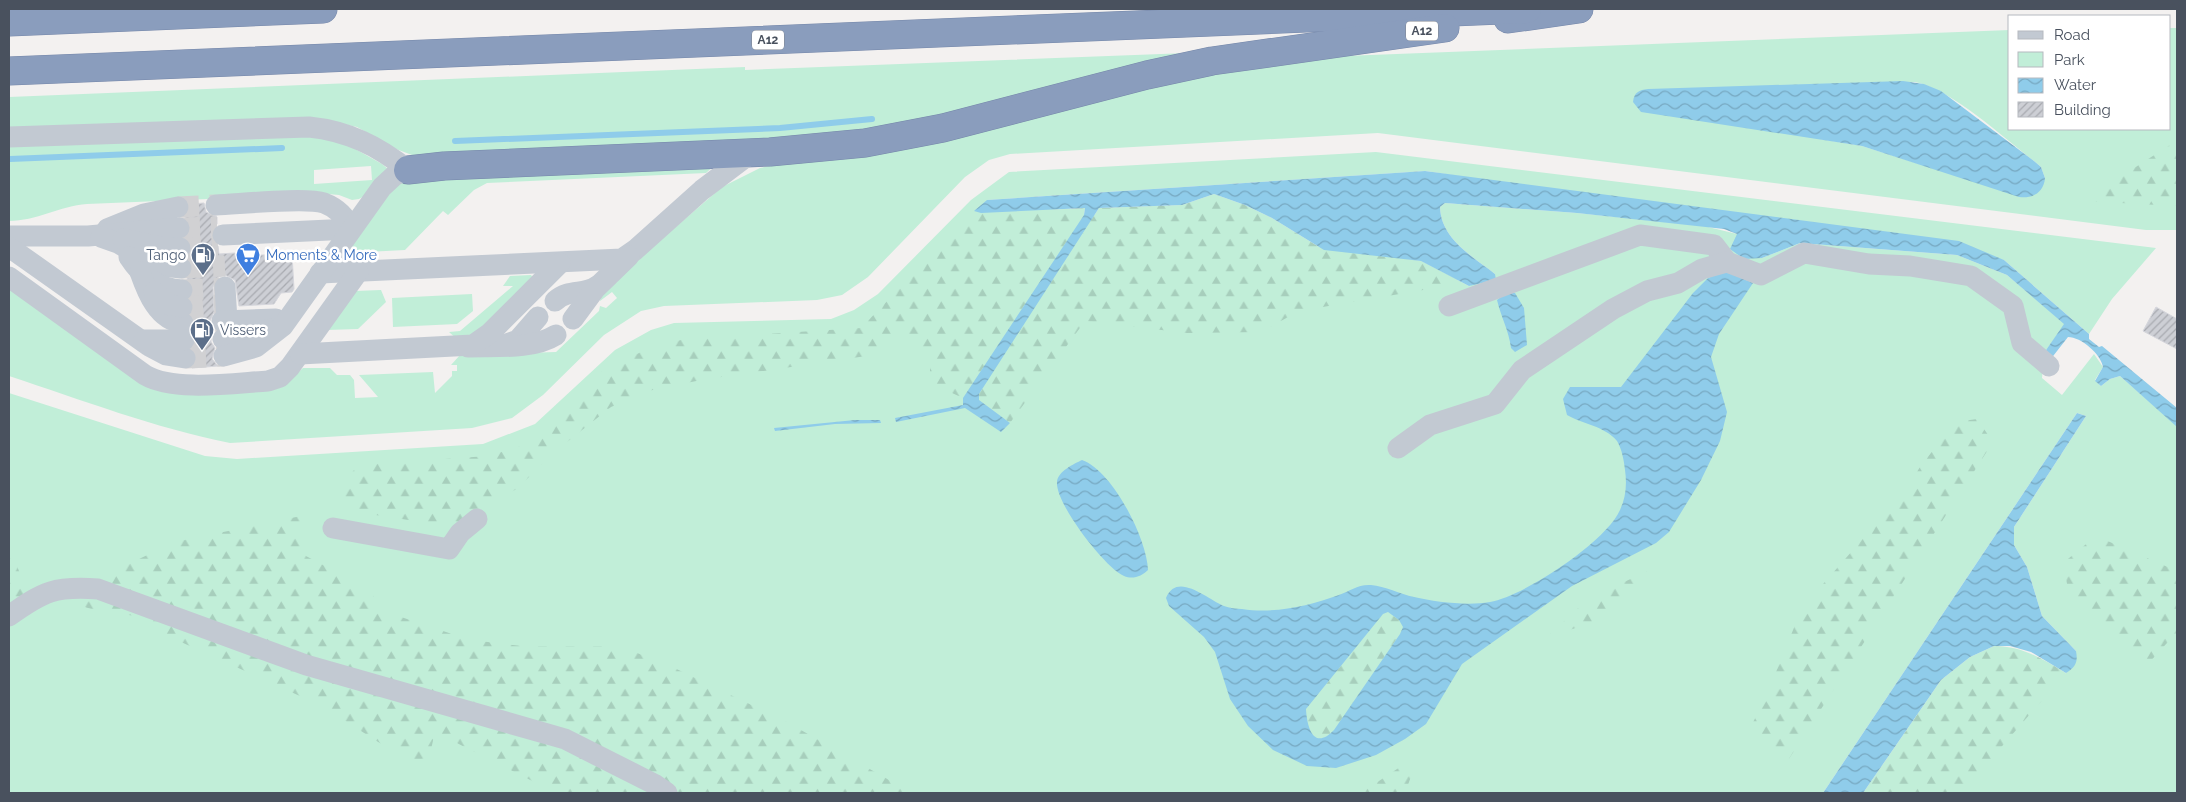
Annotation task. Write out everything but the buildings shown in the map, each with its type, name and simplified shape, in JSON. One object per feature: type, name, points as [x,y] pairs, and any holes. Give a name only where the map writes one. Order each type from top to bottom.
[{"type":"highway","points":[[9,22],[323,9]]},
{"type":"highway","name":"A12","points":[[9,71],[1527,9]]},
{"type":"highway","name":"A12","points":[[408,170],[454,166],[810,150],[898,138],[1212,61],[1579,9]]},
{"type":"lane","points":[[9,137],[309,127],[350,134],[383,152],[408,170]]},
{"type":"lane","points":[[572,319],[597,286],[693,197],[751,153]]},
{"type":"lane","name":"A12","points":[[288,319],[224,312],[256,347],[277,332],[288,319],[351,229],[388,181],[399,172],[408,170]]},
{"type":"lane","points":[[317,201],[337,209],[351,229],[222,239],[219,205],[317,201]]},
{"type":"lane","points":[[88,236],[144,214],[178,207]]},
{"type":"lane","points":[[1448,306],[1640,235],[1714,245],[1727,262],[1761,275],[1804,253],[1869,264],[1910,266],[1971,276],[2013,306],[2022,343],[2049,366]]},
{"type":"lane","points":[[9,236],[88,236],[111,237],[160,248],[180,248],[160,266],[145,262],[118,243],[100,237],[88,236]]},
{"type":"lane","points":[[118,243],[140,272],[147,290],[159,310],[170,320],[183,324]]},
{"type":"lane","points":[[9,246],[160,352],[183,324]]},
{"type":"lane","points":[[320,273],[615,261],[625,258],[636,250]]},
{"type":"lane","points":[[1398,448],[1430,425],[1494,404],[1522,370],[1613,309],[1647,291],[1678,283],[1702,268],[1727,262]]},
{"type":"lane","points":[[458,348],[473,345],[482,340],[560,263]]},
{"type":"lane","points":[[140,272],[161,287],[183,324]]},
{"type":"lane","points":[[9,277],[140,372],[159,382],[187,384],[271,380],[284,374],[358,272]]},
{"type":"lane","points":[[555,301],[565,294],[590,290],[597,286]]},
{"type":"lane","points":[[499,346],[515,342],[538,317]]},
{"type":"lane","points":[[300,354],[499,346],[542,342],[556,335]]},
{"type":"lane","points":[[333,528],[449,549],[460,533],[477,520]]},
{"type":"lane","points":[[9,616],[45,592],[67,587],[98,589],[306,665],[565,739],[654,784],[667,793]]},
{"type":"green space","points":[[2171,28],[2177,28],[2177,230],[2146,230],[1378,133],[1010,154],[989,160],[965,177],[868,277],[842,295],[817,300],[664,306],[641,311],[604,335],[543,395],[512,418],[472,428],[230,443],[146,422],[9,376],[9,288],[136,380],[287,382],[303,368],[330,368],[337,375],[350,375],[354,380],[355,398],[378,397],[359,375],[433,372],[435,393],[452,376],[452,371],[457,371],[457,365],[451,365],[460,355],[556,352],[599,311],[600,306],[606,308],[617,298],[612,292],[600,301],[601,295],[627,269],[722,187],[760,168],[1178,77],[1319,57],[2008,30],[2008,130],[2171,130]],"holes":[[[1915,82],[1945,94],[1993,128],[2041,167],[2045,178],[1919,164],[1862,146],[1820,139],[1875,83]]]},
{"type":"green space","points":[[1214,52],[898,131],[420,158],[396,149],[357,127],[316,118],[9,130],[9,97],[745,67],[745,70]]},
{"type":"green space","points":[[285,134],[341,141],[388,169],[366,195],[352,200],[339,195],[328,194],[87,204],[77,205],[29,219],[9,221],[9,145]],"holes":[[[371,166],[372,180],[314,184],[314,170]]]},
{"type":"green space","points":[[2173,143],[2177,145],[2177,206],[2083,201]]},
{"type":"green space","points":[[1376,152],[2156,248],[2112,299],[2089,334],[2004,260],[1426,171],[987,200],[1421,261],[1469,286],[1495,274],[1459,246],[1452,238],[1442,218],[1440,207],[1445,203],[1577,213],[1704,226],[1737,234],[1762,258],[1800,243],[1957,255],[2007,275],[2065,324],[2044,353],[2042,378],[2062,395],[2094,354],[2103,367],[2095,380],[2101,386],[2110,379],[2120,376],[2177,426],[2177,793],[1863,793],[2066,673],[2076,651],[2042,616],[2027,567],[2014,545],[2014,527],[2086,416],[2077,413],[1823,793],[9,793],[9,393],[205,456],[237,459],[483,444],[535,424],[615,350],[651,330],[674,323],[831,319],[854,310],[878,294],[971,200],[1009,172]]},
{"type":"green space","points":[[717,163],[706,173],[487,183],[474,190],[448,215],[443,211],[405,250],[347,253],[382,201],[403,180]]},
{"type":"green space","points":[[1214,194],[1245,205],[1272,218],[1324,250],[1421,261],[1458,280],[1429,289],[1299,311],[1261,332],[1187,333],[1085,321],[1010,423],[979,400],[979,394],[1099,208],[1182,205]]},
{"type":"green space","points":[[1085,208],[1084,215],[963,398],[930,383],[930,356],[905,335],[873,355],[701,380],[648,391],[611,407],[552,454],[518,488],[455,527],[349,511],[337,491],[358,465],[488,456],[524,445],[552,428],[580,401],[601,372],[643,351],[684,339],[861,328],[974,211],[981,213]]},
{"type":"green space","points":[[531,275],[533,278],[475,334],[458,340],[449,332],[460,331],[513,286],[503,286],[510,276]]},
{"type":"green space","points":[[381,290],[386,302],[358,329],[327,330],[355,291]]},
{"type":"green space","points":[[472,294],[473,311],[457,324],[393,327],[392,298]]},
{"type":"green space","points":[[1977,419],[1993,442],[1787,762],[1747,734],[1765,699],[1802,608],[1904,492],[1922,464],[1956,422]]},
{"type":"green space","points":[[301,516],[304,555],[365,587],[389,613],[470,640],[522,646],[618,646],[664,663],[785,721],[912,793],[556,793],[435,732],[429,758],[413,760],[386,747],[322,706],[170,637],[151,622],[139,617],[91,609],[73,601],[71,591],[175,542]]},
{"type":"green space","points":[[2096,536],[2177,571],[2177,632],[2146,666],[2096,625],[2069,594],[2063,563]]},
{"type":"green space","points":[[9,557],[17,566],[28,594],[9,605]]},
{"type":"green space","points":[[1654,568],[1614,614],[1545,639],[1588,599]]},
{"type":"green space","points":[[1388,612],[1399,620],[1403,627],[1400,634],[1334,730],[1327,736],[1317,738],[1310,730],[1306,709],[1383,614]]},
{"type":"green space","points":[[1994,646],[2023,651],[2040,658],[2066,673],[1976,776],[1954,793],[1863,793],[1941,680],[1970,657]]},
{"type":"green space","points":[[1409,761],[1413,762],[1413,771],[1405,793],[1338,793],[1376,783]]},
{"type":"water","points":[[1903,81],[1924,84],[1941,91],[2034,161],[2041,167],[2045,178],[2040,191],[2033,196],[2019,197],[1862,146],[1641,112],[1633,102],[1638,92],[1648,89]]},
{"type":"water","points":[[1425,171],[1959,241],[2004,260],[2089,334],[2089,339],[2099,347],[2102,346],[2177,408],[2177,427],[2120,376],[2110,379],[2101,386],[2095,381],[2103,367],[2099,357],[2090,347],[2079,340],[2068,337],[2050,360],[2044,353],[2064,324],[2007,275],[1957,255],[1800,243],[1762,258],[1744,259],[1730,249],[1737,234],[1724,229],[1577,213],[1445,203],[1440,207],[1442,218],[1452,238],[1459,246],[1495,274],[1496,280],[1469,286],[1421,261],[1324,250],[1272,218],[1245,205],[1214,194],[1182,205],[1099,208],[979,394],[979,400],[1010,423],[1001,432],[965,408],[896,422],[895,418],[963,405],[963,398],[1084,215],[1085,208],[981,213],[974,211],[987,200]]},
{"type":"water","points":[[1725,271],[1753,283],[1719,334],[1711,357],[1727,412],[1720,441],[1701,480],[1669,532],[1656,543],[1572,586],[1462,664],[1426,724],[1405,739],[1376,755],[1336,768],[1307,766],[1273,750],[1248,726],[1230,699],[1215,652],[1204,637],[1169,606],[1166,598],[1171,590],[1177,587],[1193,589],[1226,607],[1279,610],[1316,603],[1366,585],[1382,587],[1409,596],[1452,603],[1490,602],[1505,598],[1542,579],[1582,552],[1599,537],[1612,523],[1624,500],[1626,480],[1624,463],[1617,441],[1606,432],[1567,415],[1563,399],[1570,387],[1621,387],[1693,293],[1708,278]],"holes":[[[1388,612],[1399,620],[1403,627],[1400,634],[1334,730],[1327,736],[1317,738],[1310,730],[1306,709],[1383,614]]]},
{"type":"water","points":[[1506,293],[1515,293],[1524,308],[1527,345],[1515,352],[1511,348],[1497,300]]},
{"type":"water","points":[[2077,413],[2086,416],[2014,527],[2014,545],[2027,567],[2042,616],[2076,651],[2077,658],[2072,669],[2066,673],[2031,652],[2010,646],[1994,646],[1970,657],[1941,680],[1863,793],[1823,793]]},
{"type":"water","points":[[855,420],[880,420],[881,423],[835,424],[775,431],[774,428]]},
{"type":"water","points":[[1082,460],[1094,467],[1105,477],[1116,491],[1135,524],[1142,541],[1148,570],[1140,576],[1131,578],[1124,576],[1105,561],[1072,519],[1064,504],[1059,492],[1058,478],[1067,468]]},
{"type":"waterway","points":[[455,141],[780,128],[872,119]]},
{"type":"waterway","points":[[10,159],[282,148]]},
{"type":"tunnel","points":[[178,207],[216,205]]},
{"type":"tunnel","points":[[179,228],[217,227]]},
{"type":"tunnel","points":[[180,248],[218,247]]},
{"type":"tunnel","points":[[181,268],[225,266]]},
{"type":"tunnel","points":[[182,290],[220,288]]},
{"type":"tunnel","points":[[182,307],[221,305]]},
{"type":"tunnel","points":[[183,323],[222,321]]},
{"type":"tunnel","points":[[184,340],[223,339]]},
{"type":"tunnel","points":[[185,358],[224,356]]},
{"type":"place","name":"Tango","points":[[203,276]]},
{"type":"place","name":"Moments & More","points":[[248,276]]},
{"type":"place","name":"Vissers","points":[[202,351]]}]
